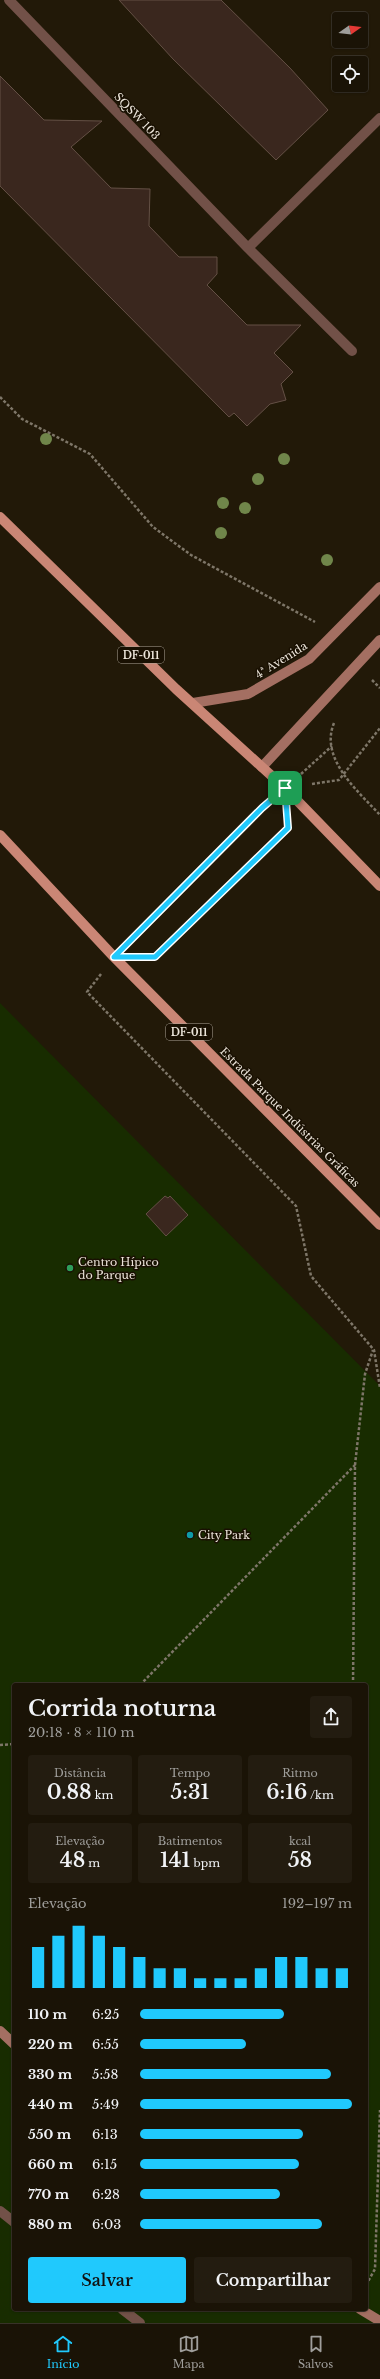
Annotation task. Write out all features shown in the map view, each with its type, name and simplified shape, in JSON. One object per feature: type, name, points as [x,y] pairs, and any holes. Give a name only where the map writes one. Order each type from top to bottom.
[{"type":"main road","name":"DF-011","points":[[0,517],[176,689],[285,788],[380,886]]},
{"type":"main road","name":"4ª Avenida","points":[[193,703],[248,694],[309,660],[380,587]]},
{"type":"main road","points":[[262,767],[380,640]]},
{"type":"main road","name":"Estrada Parque Indústrias Gráficas","points":[[0,835],[114,957],[380,1225]]},
{"type":"main road","points":[[0,2031],[12,2042]]},
{"type":"main road","points":[[363,2311],[380,2321]]},
{"type":"street","name":"SQSW 103","points":[[8,0],[248,248],[352,351]]},
{"type":"street","points":[[248,248],[380,118]]},
{"type":"street","points":[[0,2211],[12,2220]]},
{"type":"street","points":[[125,2311],[140,2323]]},
{"type":"path","points":[[0,397],[22,419],[90,454],[153,527],[185,550],[317,623],[332,637]]},
{"type":"path","points":[[336,719],[333,726],[332,746],[336,762],[344,775],[380,815]]},
{"type":"path","points":[[285,788],[340,780],[380,728]]},
{"type":"path","points":[[332,746],[262,808],[114,957],[86,992],[296,1206],[311,1276],[374,1350],[380,1388]]},
{"type":"path","points":[[114,957],[155,957],[288,828],[285,788]]},
{"type":"path","points":[[353,1683],[355,1465],[365,1374],[374,1350]]},
{"type":"path","points":[[142,1683],[355,1465]]},
{"type":"path","points":[[0,1745],[12,1744]]},
{"type":"path","points":[[368,2281],[375,2269],[380,2110]]},
{"type":"green space","name":"City Park","points":[[0,1003],[380,1386],[380,2323],[0,2323]]},
{"type":"building","points":[[119,0],[221,0],[290,68],[328,110],[276,160],[173,59]]},
{"type":"building","points":[[0,76],[44,120],[102,121],[71,147],[111,188],[150,189],[149,226],[179,257],[217,257],[217,274],[207,285],[247,325],[301,325],[274,353],[293,372],[281,384],[286,400],[270,404],[247,426],[234,413],[229,417],[0,186]]},
{"type":"building","points":[[165,1196],[168,1198],[170,1196],[188,1215],[166,1236],[146,1214]]},
{"type":"place","name":"Centro Hípico do Parque","points":[[70,1268]]},
{"type":"place","name":"City Park","points":[[190,1535]]},
{"type":"route","points":[[285,788],[288,828],[155,957],[114,957],[262,808],[285,788]]}]
